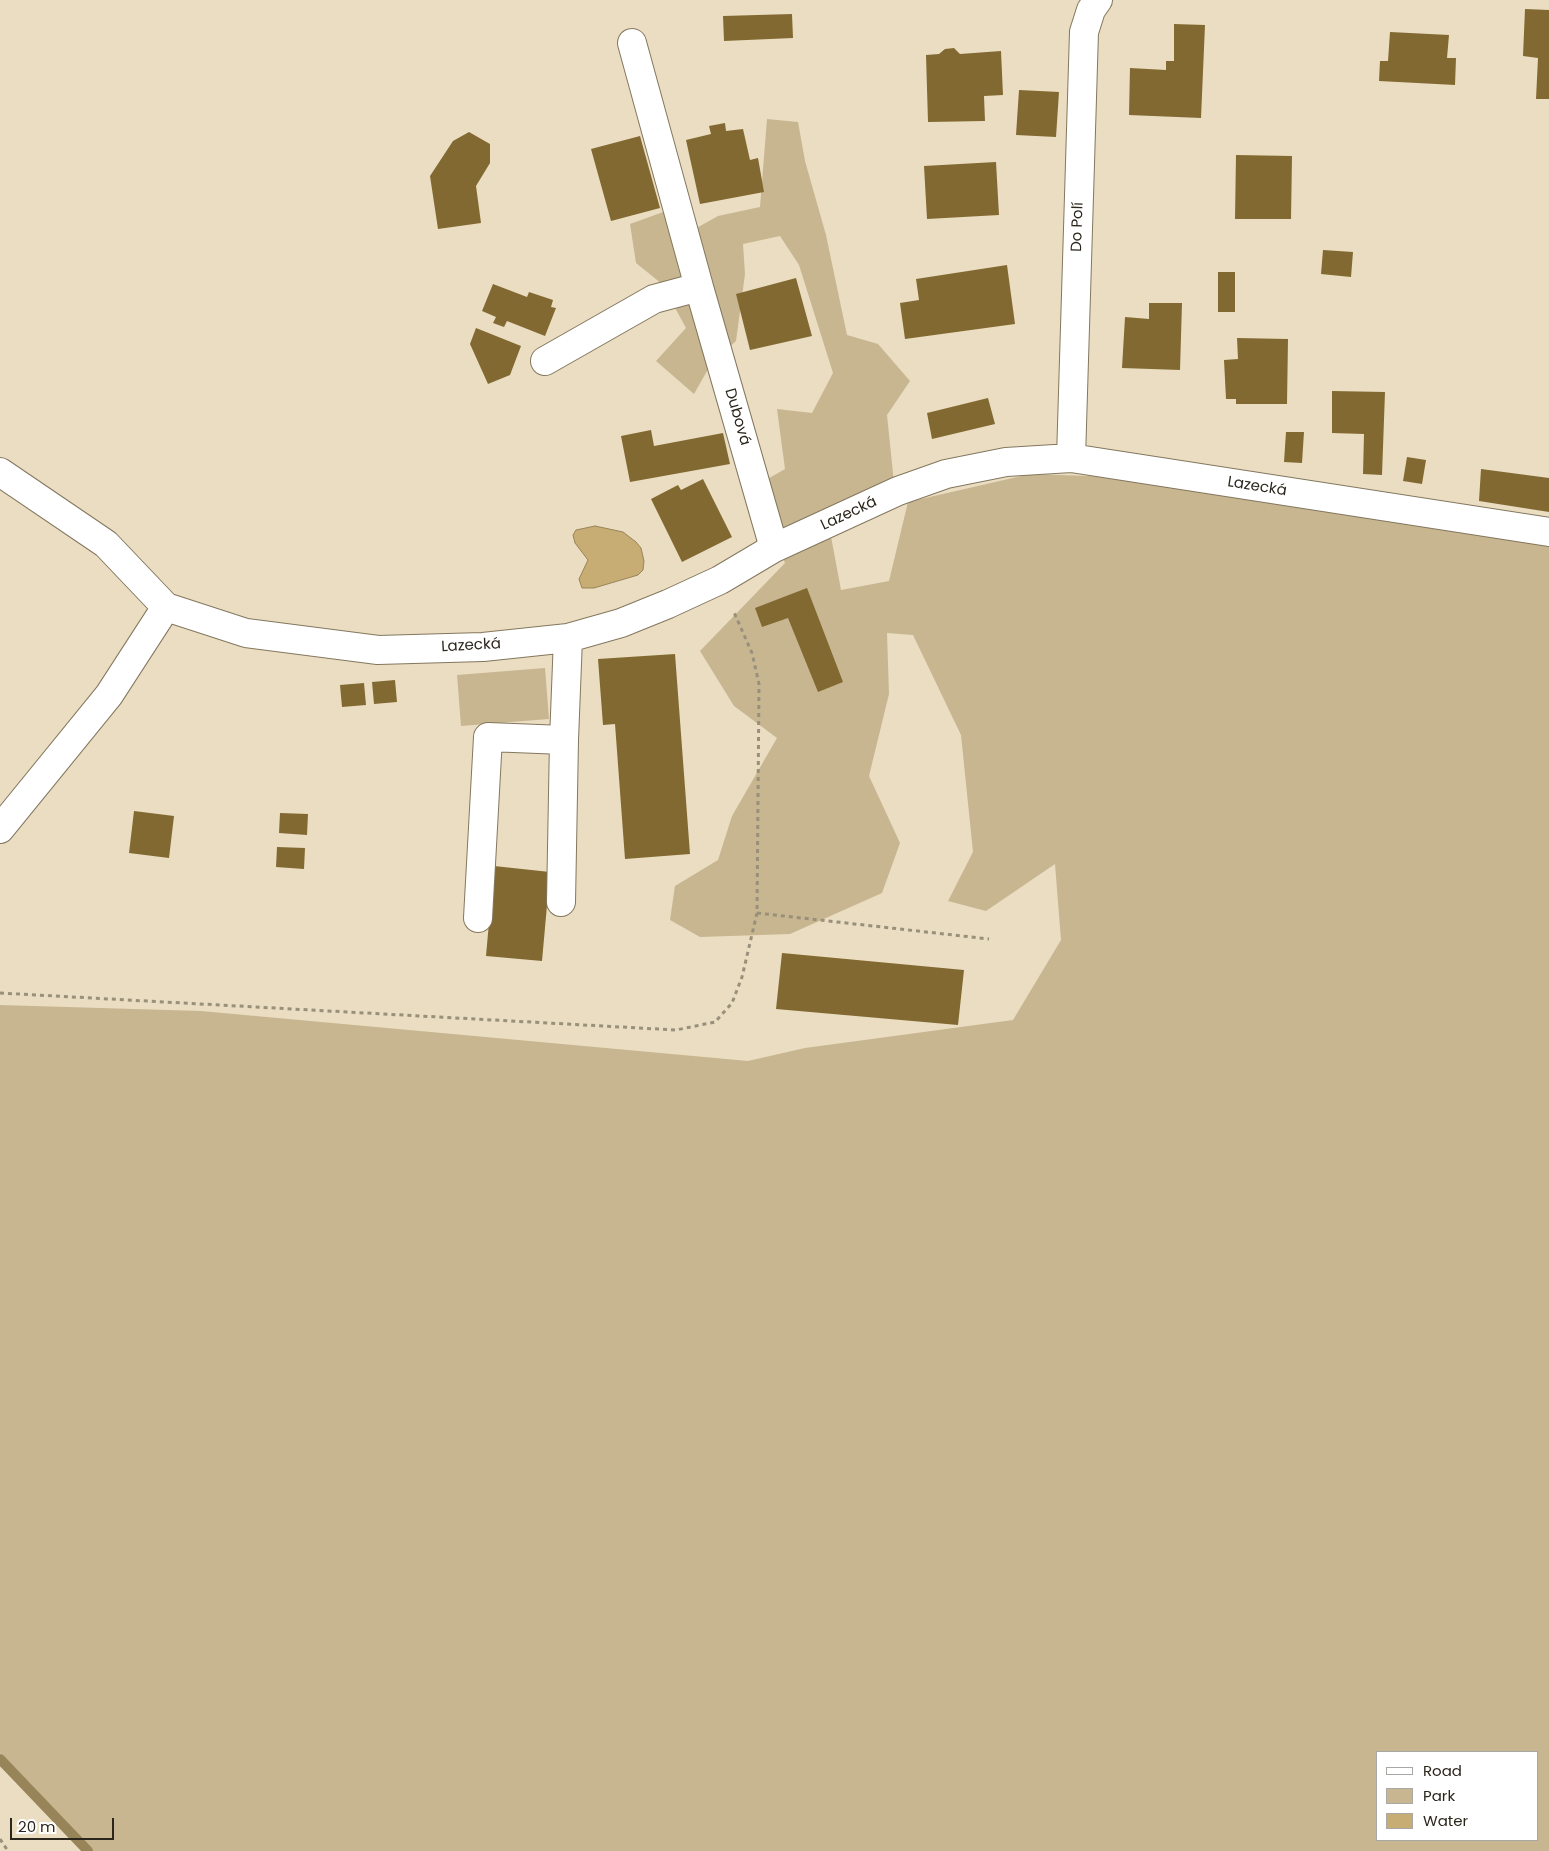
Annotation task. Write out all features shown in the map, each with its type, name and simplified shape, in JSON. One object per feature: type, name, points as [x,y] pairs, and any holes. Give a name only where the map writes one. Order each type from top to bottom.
[{"type":"street","name":"Do Polí","points":[[1070,458],[1084,32],[1091,10],[1098,0]]},
{"type":"street","name":"Dubová","points":[[632,43],[774,548]]},
{"type":"street","points":[[545,361],[654,299],[699,286]]},
{"type":"street","name":"Lazecká","points":[[166,607],[246,633],[378,650],[484,647],[568,638],[622,623],[668,604],[720,580],[774,548],[898,491],[946,474],[1006,462],[1070,458],[1549,532]]},
{"type":"street","points":[[0,472],[106,544],[166,607],[110,695],[0,829]]},
{"type":"street","points":[[560,902],[568,638]]},
{"type":"street","points":[[478,918],[488,737],[564,740]]},
{"type":"path","points":[[0,993],[676,1030],[716,1022],[732,1003],[742,977],[757,913],[759,684],[752,653],[720,580]]},
{"type":"path","points":[[757,913],[989,939]]},
{"type":"path","points":[[0,1840],[8,1851]]},
{"type":"green space","points":[[767,119],[798,122],[805,161],[826,235],[847,335],[878,344],[910,381],[887,415],[894,483],[826,510],[841,590],[889,581],[908,502],[1030,474],[1148,478],[1549,536],[1549,1851],[90,1851],[37,1805],[0,1753],[0,1005],[201,1011],[748,1061],[805,1048],[1013,1020],[1061,940],[1055,864],[986,911],[948,901],[973,852],[961,735],[913,635],[887,633],[889,694],[869,776],[900,843],[882,893],[790,934],[700,937],[670,920],[675,886],[718,860],[732,816],[777,738],[734,706],[700,651],[785,563],[750,489],[785,469],[777,409],[812,413],[833,373],[799,265],[780,236],[743,244],[745,274],[736,341],[711,364],[694,394],[656,361],[686,328],[662,284],[636,263],[630,224],[666,211],[675,240],[718,216],[760,207]]},
{"type":"green space","points":[[545,668],[549,719],[461,726],[457,675]]},
{"type":"water","points":[[595,526],[623,532],[636,542],[641,548],[644,561],[643,570],[638,575],[594,588],[582,588],[579,579],[588,560],[575,543],[573,535],[576,530]]},
{"type":"building","points":[[1525,9],[1549,10],[1549,99],[1536,99],[1538,58],[1523,56]]},
{"type":"building","points":[[792,14],[793,38],[724,41],[723,16]]},
{"type":"building","points":[[1174,24],[1205,25],[1201,118],[1129,115],[1130,68],[1166,70],[1166,61],[1174,61]]},
{"type":"building","points":[[1390,32],[1449,35],[1447,58],[1456,58],[1455,85],[1379,81],[1380,61],[1388,61]]},
{"type":"building","points":[[954,48],[960,54],[1001,51],[1003,95],[984,96],[985,121],[928,122],[926,55],[939,54],[945,49]]},
{"type":"building","points":[[1019,90],[1059,92],[1056,137],[1016,135]]},
{"type":"building","points":[[725,123],[726,131],[743,129],[750,160],[758,158],[764,192],[700,204],[686,140],[711,134],[709,126]]},
{"type":"building","points":[[469,132],[490,144],[490,163],[476,186],[481,223],[438,229],[430,176],[453,141]]},
{"type":"building","points":[[640,136],[660,208],[611,221],[591,149]]},
{"type":"building","points":[[1236,155],[1292,156],[1291,219],[1235,219]]},
{"type":"building","points":[[996,162],[999,215],[927,219],[924,166]]},
{"type":"building","points":[[1323,250],[1353,252],[1351,277],[1321,274]]},
{"type":"building","points":[[1007,265],[1015,324],[905,339],[900,303],[919,300],[916,279]]},
{"type":"building","points":[[1218,272],[1235,272],[1235,312],[1218,312]]},
{"type":"building","points":[[796,278],[812,336],[750,350],[736,294]]},
{"type":"building","points":[[493,284],[527,297],[529,292],[553,300],[551,307],[556,308],[545,336],[507,321],[504,327],[493,323],[496,317],[482,311]]},
{"type":"building","points":[[1149,303],[1182,303],[1180,370],[1122,368],[1125,317],[1149,319]]},
{"type":"building","points":[[476,328],[521,346],[510,375],[488,384],[470,344]]},
{"type":"building","points":[[1237,338],[1288,339],[1287,404],[1236,404],[1236,399],[1226,399],[1224,360],[1238,359]]},
{"type":"building","points":[[1332,391],[1385,392],[1382,475],[1363,474],[1364,434],[1332,433]]},
{"type":"building","points":[[988,398],[995,424],[932,439],[927,413]]},
{"type":"building","points":[[651,430],[654,446],[723,433],[730,464],[630,482],[621,436]]},
{"type":"building","points":[[1286,432],[1304,432],[1302,463],[1284,462]]},
{"type":"building","points":[[1407,457],[1426,460],[1422,484],[1403,481]]},
{"type":"building","points":[[1481,469],[1549,478],[1549,512],[1479,501]]},
{"type":"building","points":[[703,479],[732,537],[682,562],[651,499],[678,485],[681,490]]},
{"type":"building","points":[[807,588],[843,682],[818,692],[788,618],[762,627],[755,608]]},
{"type":"building","points":[[675,654],[690,854],[625,859],[615,724],[603,725],[598,659]]},
{"type":"building","points":[[395,680],[397,702],[374,704],[372,682]]},
{"type":"building","points":[[364,683],[366,705],[342,707],[340,685]]},
{"type":"building","points":[[134,811],[174,816],[169,858],[129,853]]},
{"type":"building","points":[[280,813],[308,814],[307,835],[279,833]]},
{"type":"building","points":[[277,847],[305,848],[304,869],[276,867]]},
{"type":"building","points":[[494,866],[550,872],[542,961],[486,956]]},
{"type":"building","points":[[782,953],[964,970],[958,1025],[776,1009]]},
{"type":"waterway","points":[[0,1759],[88,1851]]}]
